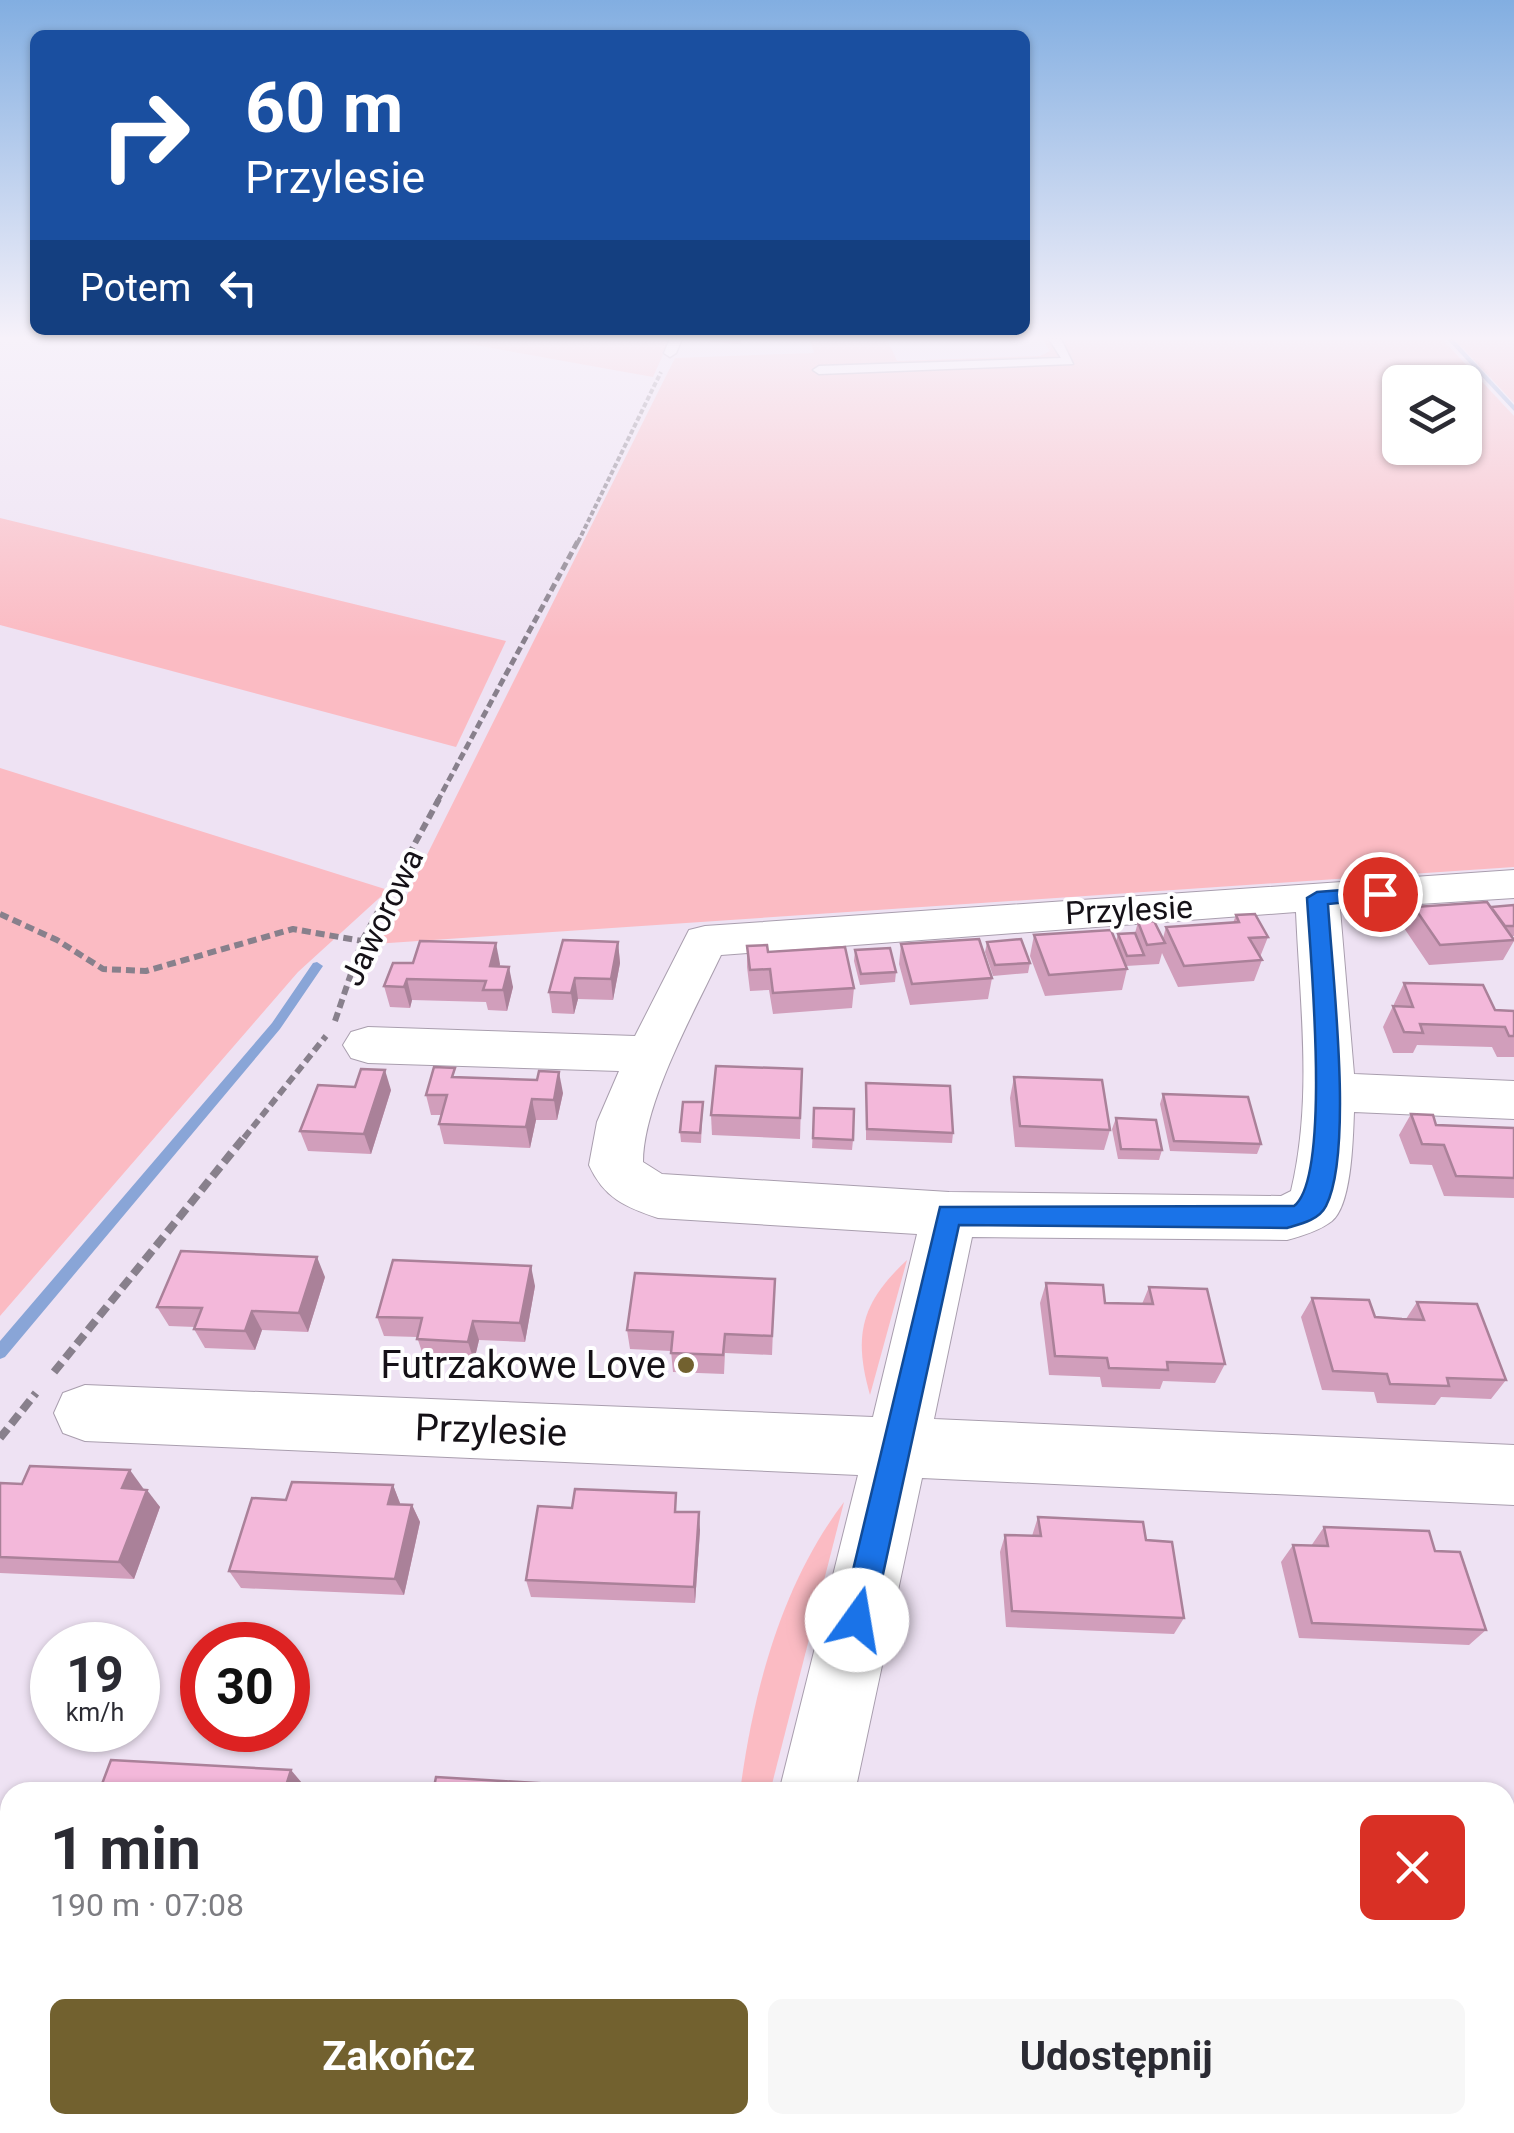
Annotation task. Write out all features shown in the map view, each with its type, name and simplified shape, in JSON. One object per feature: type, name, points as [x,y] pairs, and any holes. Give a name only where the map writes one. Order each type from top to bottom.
[{"type":"street","name":"Przylesie","points":[[1317,898],[1327,1092],[1326,1167],[1315,1204],[1302,1213],[1287,1218],[949,1214],[658,1196],[632,1186],[616,1169],[613,1151],[652,1054],[705,941],[1514,884]]},
{"type":"street","points":[[368,1045],[652,1054]]},
{"type":"street","points":[[1327,1092],[1514,1100]]},
{"type":"street","points":[[819,1782],[949,1214]]},
{"type":"street","name":"Przylesie","points":[[58,1394],[897,1447],[1514,1475]]},
{"type":"path","name":"Jaworowa","points":[[0,1438],[58,1394],[333,1026],[362,941],[578,541],[628,439]]},
{"type":"path","points":[[0,914],[57,940],[103,969],[146,971],[293,930],[362,941]]},
{"type":"shaded area","points":[[635,439],[1382,439],[1382,465],[1482,465],[1482,439],[1514,439],[1514,867],[374,944],[403,903]]},
{"type":"shaded area","points":[[0,518],[506,641],[456,747],[0,625]]},
{"type":"shaded area","points":[[0,768],[388,890],[298,972],[0,1316]]},
{"type":"shaded area","points":[[907,1260],[870,1395],[862,1355],[865,1321],[879,1291]]},
{"type":"shaded area","points":[[844,1502],[773,1782],[742,1782],[753,1716],[773,1641],[803,1568]]},
{"type":"building","points":[[1487,902],[1514,940],[1440,945],[1414,907]]},
{"type":"building","points":[[1514,905],[1514,926],[1505,926],[1491,907]]},
{"type":"building","points":[[1255,914],[1268,937],[1249,938],[1262,960],[1184,966],[1166,927],[1239,922],[1236,915]]},
{"type":"building","points":[[1154,921],[1165,943],[1147,945],[1138,922]]},
{"type":"building","points":[[1111,930],[1127,969],[1049,975],[1034,935]]},
{"type":"building","points":[[1135,933],[1144,955],[1127,956],[1118,934]]},
{"type":"building","points":[[979,939],[992,978],[912,984],[901,944]]},
{"type":"building","points":[[1021,939],[1030,963],[995,965],[987,942]]},
{"type":"building","points":[[563,940],[618,942],[611,979],[575,978],[571,993],[549,992]]},
{"type":"building","points":[[420,941],[496,943],[490,966],[509,967],[503,990],[483,990],[486,981],[407,979],[404,987],[384,986],[393,963],[413,963]]},
{"type":"building","points":[[767,945],[768,952],[845,947],[854,988],[773,993],[770,969],[750,970],[747,946]]},
{"type":"building","points":[[890,948],[896,972],[861,974],[855,950]]},
{"type":"building","points":[[1404,983],[1483,985],[1495,1010],[1514,1011],[1514,1036],[1509,1036],[1505,1027],[1420,1024],[1423,1033],[1404,1032],[1393,1006],[1413,1007]]},
{"type":"building","points":[[716,1066],[802,1069],[800,1118],[711,1115]]},
{"type":"building","points":[[434,1067],[455,1068],[452,1077],[537,1080],[539,1071],[559,1072],[554,1100],[532,1099],[526,1127],[439,1124],[447,1095],[426,1095]]},
{"type":"building","points":[[361,1069],[385,1070],[364,1134],[300,1131],[318,1085],[355,1087]]},
{"type":"building","points":[[1014,1077],[1102,1080],[1110,1130],[1020,1126]]},
{"type":"building","points":[[866,1083],[950,1086],[953,1133],[867,1129]]},
{"type":"building","points":[[1163,1094],[1248,1097],[1261,1144],[1174,1141]]},
{"type":"building","points":[[683,1102],[703,1102],[700,1133],[680,1132]]},
{"type":"building","points":[[814,1108],[854,1109],[853,1140],[813,1138]]},
{"type":"building","points":[[1411,1114],[1433,1115],[1436,1125],[1514,1128],[1514,1178],[1456,1176],[1444,1145],[1422,1144]]},
{"type":"building","points":[[1116,1118],[1156,1120],[1162,1150],[1121,1149]]},
{"type":"building","points":[[181,1251],[317,1257],[299,1313],[252,1311],[245,1331],[194,1329],[202,1308],[157,1307]]},
{"type":"building","points":[[393,1260],[531,1266],[520,1323],[473,1321],[468,1342],[417,1339],[422,1318],[377,1317]]},
{"type":"building","points":[[635,1273],[775,1279],[772,1336],[725,1334],[723,1355],[671,1353],[673,1332],[627,1330]]},
{"type":"building","points":[[1046,1283],[1103,1285],[1105,1303],[1153,1304],[1149,1287],[1207,1289],[1225,1364],[1167,1362],[1168,1370],[1109,1368],[1107,1358],[1055,1356]]},
{"type":"building","points":[[1312,1298],[1369,1300],[1375,1317],[1424,1320],[1417,1302],[1477,1304],[1506,1380],[1447,1378],[1449,1386],[1390,1384],[1387,1374],[1333,1371]]},
{"type":"building","points":[[30,1466],[130,1470],[122,1488],[147,1490],[119,1562],[0,1557],[0,1483],[22,1484]]},
{"type":"building","points":[[292,1482],[393,1485],[388,1504],[412,1505],[395,1579],[229,1571],[252,1498],[286,1500]]},
{"type":"building","points":[[575,1489],[676,1493],[675,1512],[699,1512],[694,1587],[526,1580],[538,1506],[572,1508]]},
{"type":"building","points":[[1038,1517],[1143,1522],[1146,1540],[1172,1542],[1184,1618],[1012,1611],[1005,1535],[1041,1536]]},
{"type":"building","points":[[1324,1527],[1429,1531],[1435,1551],[1460,1552],[1486,1630],[1312,1623],[1293,1545],[1328,1546]]},
{"type":"building","points":[[111,1760],[291,1770],[287,1782],[103,1782]]},
{"type":"building","points":[[436,1777],[519,1782],[435,1782]]},
{"type":"waterway","points":[[0,1352],[276,1026],[317,966]]},
{"type":"place","name":"Futrzakowe Love","points":[[686,1365]]},
{"type":"route","points":[[857,1620],[949,1214],[1287,1218],[1315,1204],[1326,1167],[1327,1092],[1317,898],[1380,894]]}]
